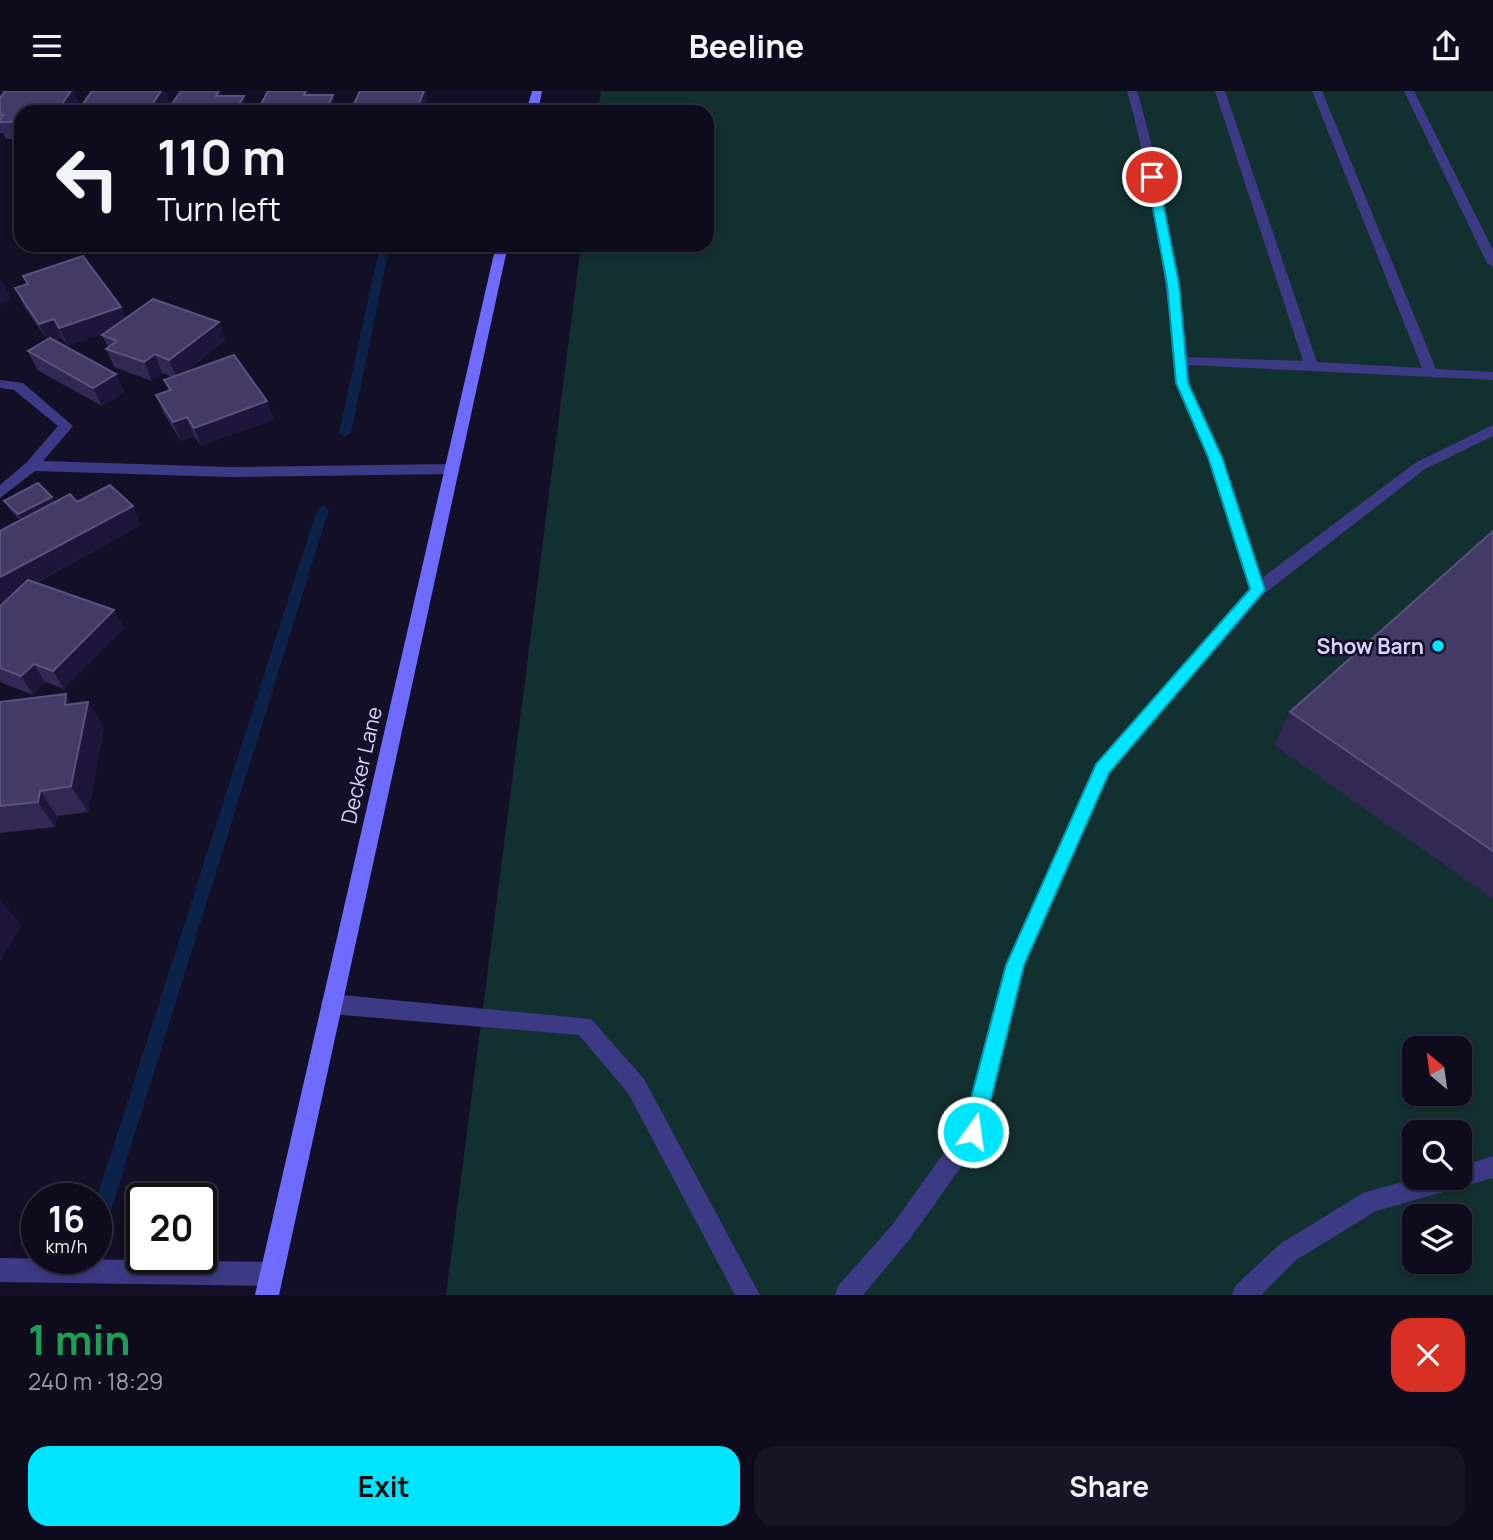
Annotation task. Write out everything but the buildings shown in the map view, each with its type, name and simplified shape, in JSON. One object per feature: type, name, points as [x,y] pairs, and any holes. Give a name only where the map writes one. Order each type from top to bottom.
[{"type":"main road","name":"Decker Lane","points":[[269,1285],[500,252]]},
{"type":"lane","points":[[1132,91],[1142,123],[1170,271],[1182,361],[1182,383],[1215,457],[1258,590]]},
{"type":"lane","points":[[1220,91],[1311,366]]},
{"type":"lane","points":[[1317,91],[1431,373]]},
{"type":"lane","points":[[1409,91],[1493,263]]},
{"type":"lane","points":[[1182,361],[1493,376]]},
{"type":"lane","points":[[0,384],[18,386],[66,426],[32,466],[0,493]]},
{"type":"lane","points":[[847,1295],[901,1232],[973,1132],[1015,965],[1102,769],[1258,590],[1420,466],[1493,430]]},
{"type":"lane","points":[[32,466],[229,472],[450,469]]},
{"type":"lane","points":[[331,1004],[584,1026],[636,1086],[748,1295]]},
{"type":"lane","points":[[1472,1174],[1493,1167]]},
{"type":"lane","points":[[1244,1295],[1288,1252],[1371,1201],[1413,1190]]},
{"type":"lane","points":[[0,1270],[269,1285]]},
{"type":"green space","points":[[601,91],[1493,91],[1493,1295],[446,1295],[580,252],[714,252],[714,105],[599,105]]},
{"type":"waterway","points":[[345,433],[384,252]]},
{"type":"waterway","points":[[111,1183],[323,509]]},
{"type":"place","name":"Show Barn","points":[[1438,646]]},
{"type":"route","points":[[973,1132],[1015,965],[1102,769],[1258,590],[1215,457],[1182,383],[1173,284],[1152,177]]}]
